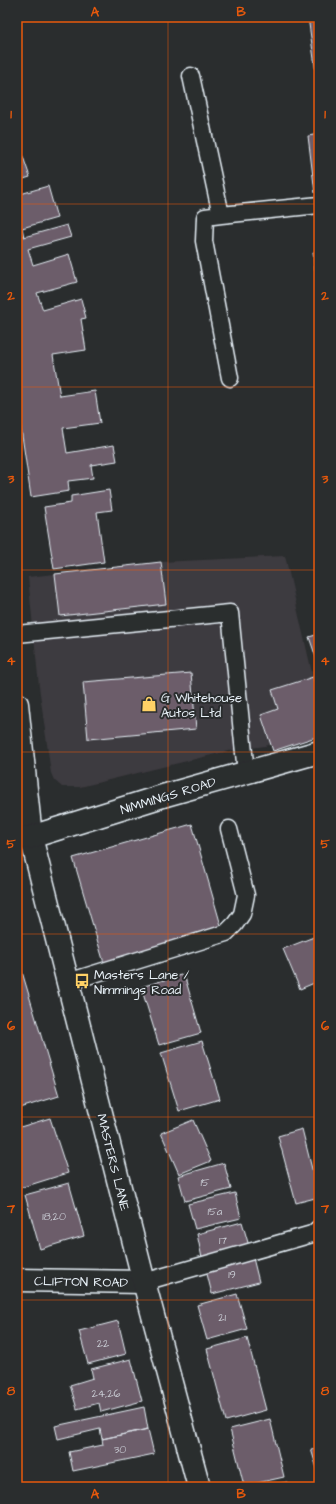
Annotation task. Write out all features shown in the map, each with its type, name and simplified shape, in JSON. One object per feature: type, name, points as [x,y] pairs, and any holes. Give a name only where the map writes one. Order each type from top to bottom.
[{"type":"street","name":"MASTERS LANE","points":[[17,704],[24,838],[68,982],[144,1282],[199,1487]]},
{"type":"street","name":"NIMMINGS ROAD","points":[[24,838],[166,795],[319,752]]},
{"type":"street","name":"CLIFTON ROAD","points":[[17,1280],[144,1282]]},
{"type":"lane","points":[[192,76],[221,215]]},
{"type":"lane","points":[[230,378],[204,241],[205,217],[319,205]]},
{"type":"lane","points":[[17,634],[230,613],[246,773]]},
{"type":"lane","points":[[68,982],[226,933],[242,914],[246,895],[229,829]]},
{"type":"lane","points":[[144,1282],[312,1234],[319,1228]]},
{"type":"shaded area","name":"G Whitehouse Autos Ltd","points":[[285,556],[319,697],[319,729],[265,746],[228,751],[80,787],[62,787],[54,780],[51,773],[39,686],[28,577],[161,562]]},
{"type":"building","points":[[308,17],[319,17],[319,94]]},
{"type":"building","points":[[319,134],[319,193],[315,193],[308,136]]},
{"type":"building","points":[[20,148],[30,177],[17,181],[17,149]]},
{"type":"building","points":[[48,186],[57,218],[22,228],[24,237],[67,225],[71,237],[28,249],[33,265],[69,254],[77,282],[37,293],[43,310],[81,299],[86,318],[81,319],[86,350],[53,355],[60,396],[95,391],[100,423],[63,428],[67,453],[114,445],[117,461],[91,465],[93,478],[68,481],[69,491],[31,497],[17,401],[17,195]]},
{"type":"building","points":[[313,252],[319,252],[319,270],[315,270]]},
{"type":"building","points":[[109,490],[112,510],[97,512],[104,562],[54,569],[44,507],[71,503],[71,496]]},
{"type":"building","points":[[161,562],[166,604],[60,616],[55,574]]},
{"type":"building","points":[[319,634],[319,666],[309,637]]},
{"type":"building","points":[[191,673],[196,729],[88,739],[83,682]]},
{"type":"building","points":[[319,675],[319,697],[313,677]]},
{"type":"building","points":[[313,677],[319,697],[319,736],[273,751],[261,715],[278,709],[272,690]]},
{"type":"building","points":[[192,824],[222,929],[104,963],[73,858]]},
{"type":"building","points":[[319,935],[319,981],[300,989],[283,949]]},
{"type":"building","points":[[17,955],[59,1096],[17,1109]]},
{"type":"building","points":[[184,974],[201,1033],[159,1045],[141,987]]},
{"type":"building","points":[[202,1041],[220,1099],[179,1111],[161,1053]]},
{"type":"building","points":[[50,1118],[68,1173],[17,1189],[17,1128]]},
{"type":"building","points":[[193,1120],[211,1161],[179,1174],[161,1133]]},
{"type":"building","points":[[302,1129],[319,1197],[296,1203],[278,1136]]},
{"type":"building","points":[[224,1163],[231,1189],[185,1201],[178,1176]]},
{"type":"building","points":[[69,1183],[84,1236],[40,1249],[25,1195]]},
{"type":"building","points":[[235,1193],[241,1218],[195,1229],[188,1204]]},
{"type":"building","points":[[242,1222],[249,1246],[202,1258],[197,1234]]},
{"type":"building","points":[[252,1254],[259,1282],[212,1294],[205,1266]]},
{"type":"building","points":[[237,1294],[247,1329],[207,1340],[197,1305]]},
{"type":"building","points":[[118,1321],[126,1354],[88,1364],[79,1331]]},
{"type":"building","points":[[247,1338],[266,1410],[226,1421],[207,1349]]},
{"type":"building","points":[[131,1359],[142,1401],[101,1412],[99,1403],[77,1409],[70,1385],[93,1378],[91,1369]]},
{"type":"building","points":[[144,1407],[148,1429],[102,1439],[100,1429],[58,1439],[55,1426]]},
{"type":"building","points":[[270,1419],[284,1477],[244,1486],[230,1429]]},
{"type":"building","points":[[148,1429],[154,1454],[73,1471],[69,1452],[103,1445],[102,1439]]},
{"type":"building","points":[[319,1448],[319,1475],[311,1449]]},
{"type":"building","points":[[287,1482],[288,1487],[263,1487]]},
{"type":"place","name":"G Whitehouse Autos Ltd","points":[[149,704]]},
{"type":"place","name":"Masters Lane / Nimmings Road","points":[[82,981]]}]
